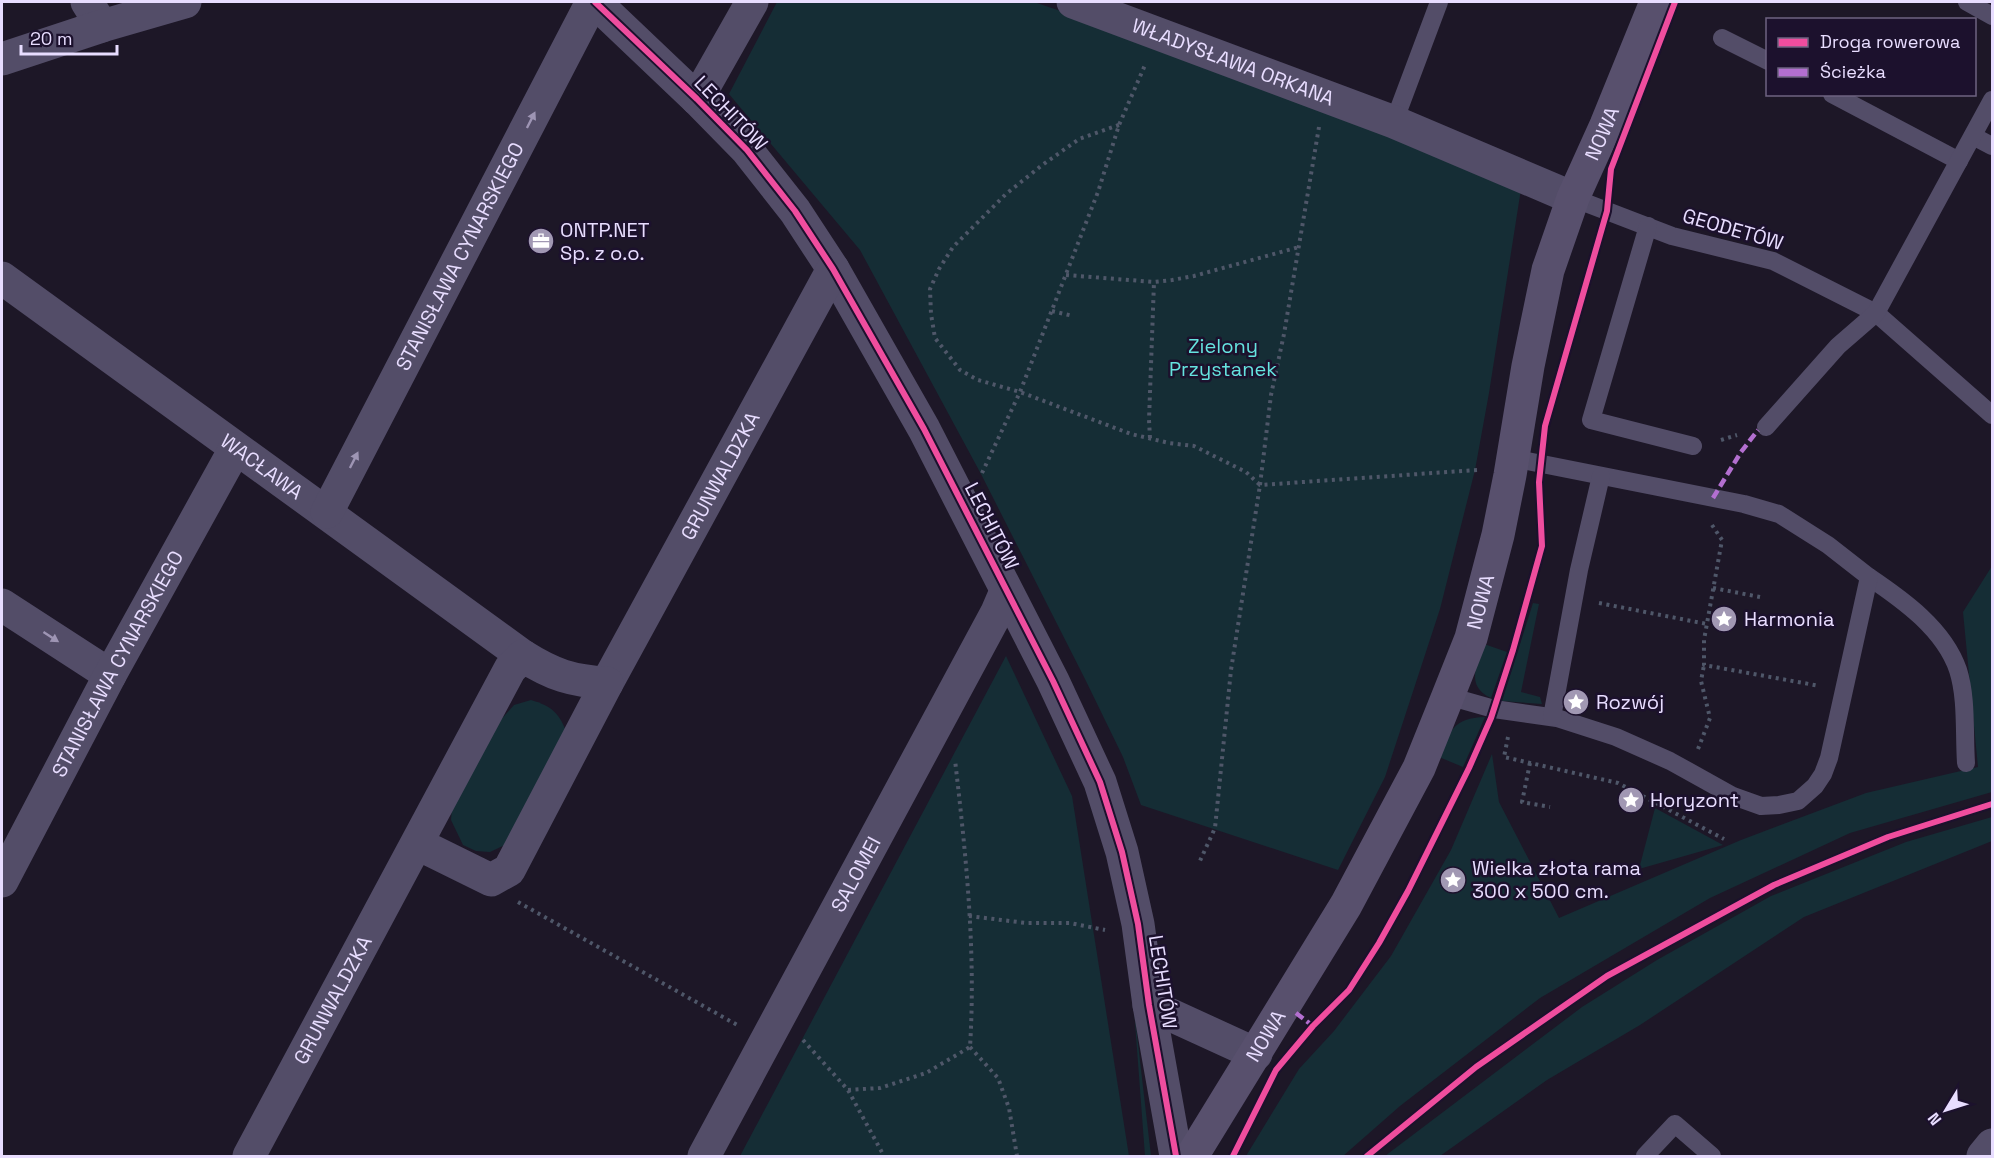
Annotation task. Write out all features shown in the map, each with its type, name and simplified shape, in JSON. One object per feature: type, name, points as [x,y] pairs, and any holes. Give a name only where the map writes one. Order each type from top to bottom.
[{"type":"street","points":[[2,59],[95,14],[185,2]]},
{"type":"street","name":"LECHITÓW","points":[[594,2],[697,99],[747,150],[795,211],[833,269],[924,429],[1053,681],[1100,782],[1122,852],[1138,924],[1149,1005],[1176,1156]]},
{"type":"street","name":"STANISŁAWA CYNARSKIEGO","points":[[327,512],[594,2]]},
{"type":"street","points":[[697,99],[752,2]]},
{"type":"street","name":"WŁADYSŁAWA ORKANA","points":[[1073,2],[1394,122],[1573,198]]},
{"type":"street","name":"NOWA","points":[[1192,1156],[1352,894],[1419,768],[1448,696],[1471,638],[1498,535],[1528,366],[1548,270],[1573,198],[1606,125],[1656,2]]},
{"type":"street","name":"GRUNWALDZKA","points":[[418,844],[491,880],[509,870],[833,269]]},
{"type":"street","name":"WACŁAWA","points":[[2,278],[523,656]]},
{"type":"street","name":"STANISŁAWA CYNARSKIEGO","points":[[2,881],[110,675],[235,449]]},
{"type":"street","name":"SALOMEI","points":[[704,1156],[998,612],[1006,591]]},
{"type":"street","points":[[2,605],[110,675]]},
{"type":"street","points":[[523,656],[546,671],[579,681],[608,683]]},
{"type":"street","name":"GRUNWALDZKA","points":[[249,1156],[510,669],[523,656]]},
{"type":"street","points":[[1149,1005],[1256,1054]]},
{"type":"street","points":[[1983,1156],[1992,1145]]},
{"type":"lane","points":[[1394,122],[1439,2]]},
{"type":"lane","points":[[1967,2],[1992,16]]},
{"type":"lane","points":[[1722,38],[1766,60]]},
{"type":"lane","points":[[1836,96],[1959,161]]},
{"type":"lane","points":[[1766,427],[1838,346],[1876,313],[1992,100]]},
{"type":"lane","points":[[1973,136],[1992,146]]},
{"type":"lane","name":"GEODETÓW","points":[[1573,198],[1672,236],[1773,261],[1876,313],[1992,415]]},
{"type":"lane","points":[[1648,226],[1591,420],[1693,446]]},
{"type":"lane","points":[[1511,467],[1601,476],[1744,504],[1779,514],[1828,545],[1928,624],[1946,644],[1958,670],[1966,762]]},
{"type":"lane","points":[[1552,717],[1574,598],[1601,476]]},
{"type":"lane","points":[[1448,696],[1494,709],[1552,717],[1616,737],[1670,761],[1733,796],[1761,806],[1779,806],[1798,801],[1815,786],[1830,758],[1869,577]]},
{"type":"lane","points":[[1645,1156],[1675,1124],[1712,1156]]},
{"type":"path","points":[[978,481],[1020,392],[1098,192],[1119,125],[1158,34]]},
{"type":"path","points":[[1199,863],[1215,828],[1231,670],[1260,485],[1271,394],[1284,334],[1324,96]]},
{"type":"path","points":[[1119,125],[1079,139],[1006,194],[953,247],[930,289],[935,338],[960,370],[978,380],[1020,392],[1131,434],[1194,446],[1246,472],[1260,485],[1511,467]]},
{"type":"path","points":[[1066,275],[1155,282],[1194,276],[1299,247]]},
{"type":"path","points":[[1150,438],[1155,282]]},
{"type":"path","points":[[1052,311],[1073,316]]},
{"type":"path","points":[[1721,440],[1737,435]]},
{"type":"path","points":[[1689,772],[1710,718],[1701,681],[1704,665],[1704,640],[1722,540],[1692,494]]},
{"type":"path","points":[[1713,588],[1760,597]]},
{"type":"path","points":[[1574,598],[1707,624]]},
{"type":"path","points":[[1704,665],[1829,688]]},
{"type":"path","points":[[949,701],[969,916],[972,1022],[970,1047],[998,1078],[1009,1108],[1017,1156]]},
{"type":"path","points":[[1510,728],[1504,757],[1618,783],[1724,839]]},
{"type":"path","points":[[1530,763],[1522,802],[1550,807]]},
{"type":"path","points":[[511,898],[747,1031]]},
{"type":"path","points":[[969,916],[1026,923],[1070,923],[1111,931]]},
{"type":"path","points":[[779,1017],[848,1090],[884,1156]]},
{"type":"path","points":[[848,1090],[880,1088],[926,1073],[970,1047]]},
{"type":"green space","name":"Zielony Przystanek","points":[[777,2],[1034,2],[1155,43],[1521,189],[1475,470],[1440,609],[1385,777],[1338,870],[1141,805],[1123,757],[1085,679],[981,474],[860,250],[729,94]]},
{"type":"green space","points":[[1992,566],[1992,792],[1850,833],[1710,898],[1540,998],[1400,1106],[1343,1156],[1246,1156],[1299,1069],[1334,1031],[1391,956],[1451,850],[1492,754],[1499,802],[1559,918],[1741,840],[1866,793],[1978,767],[1963,612]]},
{"type":"green space","points":[[1533,603],[1539,604],[1521,692],[1540,697],[1542,704],[1502,701]]},
{"type":"green space","points":[[1484,644],[1507,652],[1491,698],[1478,687],[1475,674]]},
{"type":"green space","points":[[1006,656],[1072,796],[1129,1156],[740,1156]]},
{"type":"green space","points":[[531,700],[554,712],[567,734],[511,842],[490,852],[476,851],[463,845],[451,820],[452,806],[497,724],[514,705]]},
{"type":"green space","points":[[1485,717],[1463,767],[1439,757],[1450,733],[1459,723]]},
{"type":"green space","points":[[1655,808],[1723,845],[1639,869]]},
{"type":"green space","points":[[1992,817],[1992,841],[1804,917],[1640,1025],[1547,1080],[1440,1156],[1385,1156],[1582,1007],[1657,960],[1771,896],[1906,842]]},
{"type":"green space","points":[[1134,1009],[1151,1156],[1145,1156]]},
{"type":"marked path","points":[[1713,498],[1741,452],[1758,430]]},
{"type":"marked path","points":[[1296,1013],[1313,1026]]},
{"type":"cycle path","points":[[595,2],[747,150],[795,211],[833,269],[924,429],[1053,681],[1100,782],[1122,852],[1138,924],[1149,1005],[1176,1156]]},
{"type":"cycle path","points":[[1233,1156],[1276,1070],[1313,1026],[1349,990],[1379,943],[1408,891],[1491,718],[1542,546],[1539,482],[1545,426],[1607,211],[1611,169],[1675,2]]},
{"type":"cycle path","points":[[1367,1156],[1476,1067],[1607,976],[1774,885],[1888,837],[1992,804]]},
{"type":"place","name":"ONTP.NET Sp. z o.o.","points":[[541,241]]},
{"type":"place","name":"Harmonia","points":[[1724,619]]},
{"type":"place","name":"Rozwój","points":[[1576,702]]},
{"type":"place","name":"Horyzont","points":[[1631,800]]},
{"type":"place","name":"Wielka złota rama 300 x 500 cm.","points":[[1453,880]]}]
